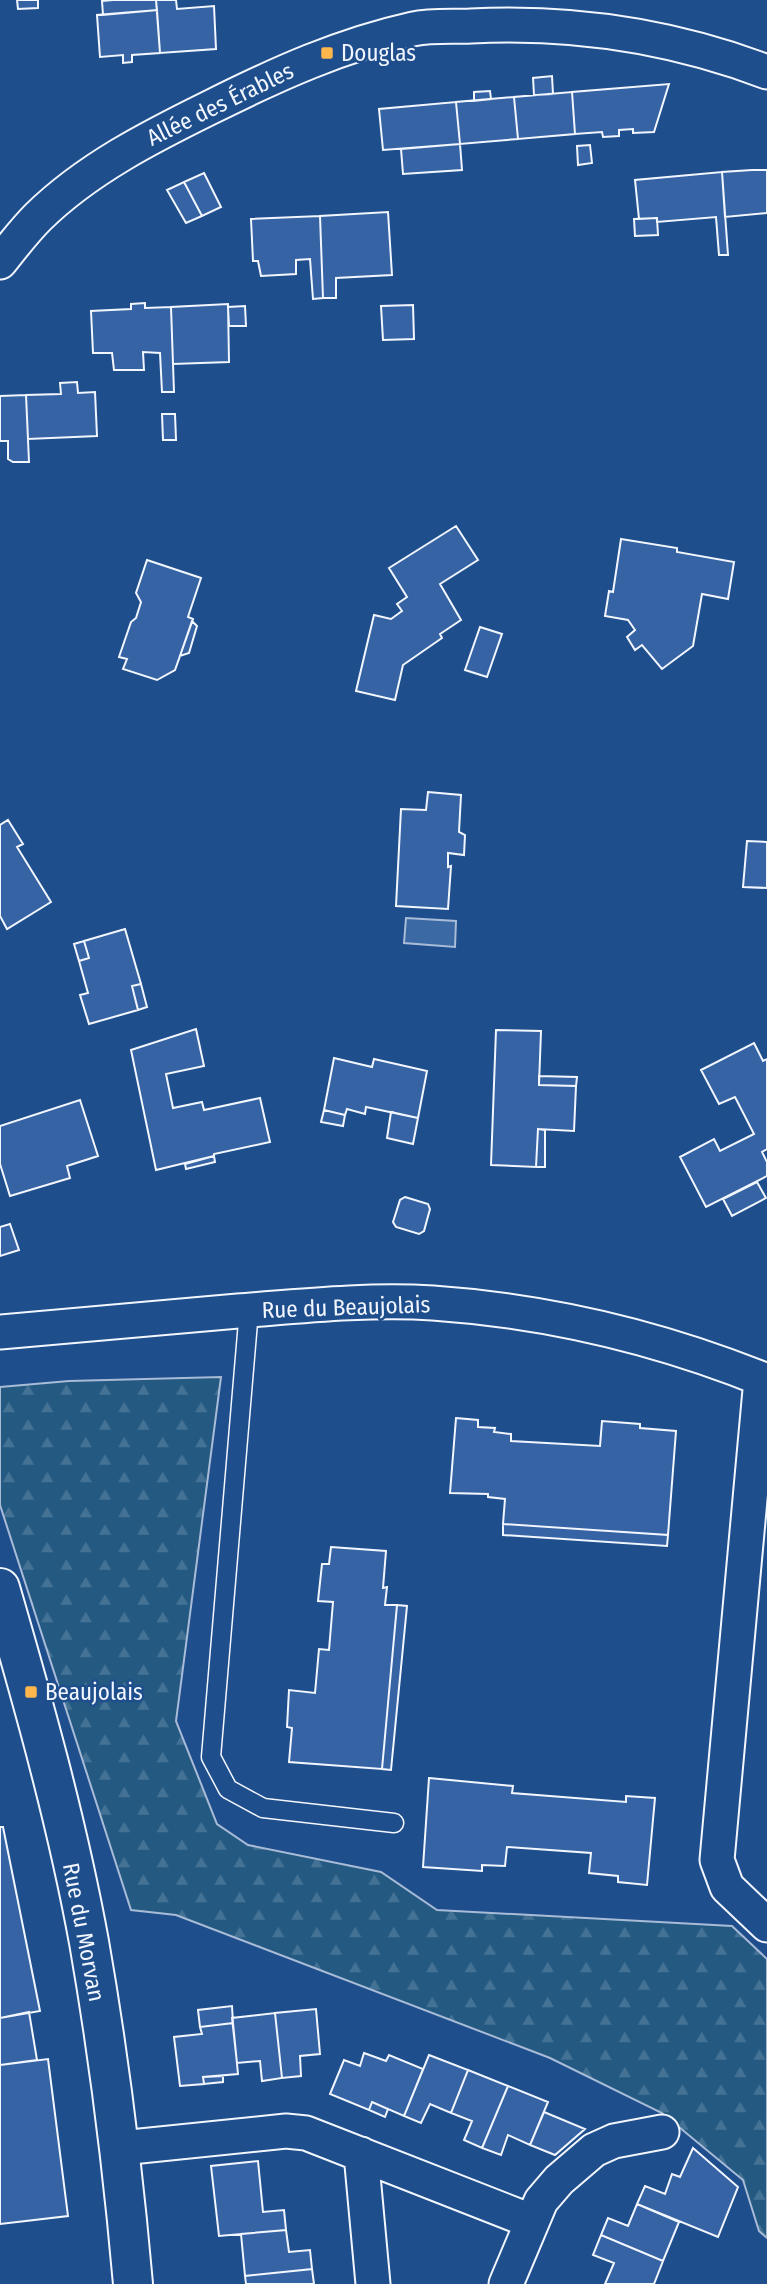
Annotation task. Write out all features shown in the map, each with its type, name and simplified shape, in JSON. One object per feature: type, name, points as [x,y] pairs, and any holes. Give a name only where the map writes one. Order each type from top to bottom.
[{"type":"street","name":"Allée des Érables","points":[[0,262],[38,217],[84,178],[128,150],[278,73],[422,14],[597,29],[659,39],[730,58],[767,72]]},
{"type":"street","name":"Rue du Beaujolais","points":[[0,1332],[249,1310],[376,1302],[433,1303],[578,1323],[653,1341],[705,1357],[764,1380]]},
{"type":"street","points":[[764,1380],[717,1860],[726,1887],[767,1925]]},
{"type":"street","name":"Rue du Morvan","points":[[0,1588],[42,1734],[89,1942],[121,2148],[133,2284]]},
{"type":"street","points":[[121,2148],[286,2131],[306,2133],[531,2221]]},
{"type":"street","points":[[506,2284],[541,2201],[559,2180],[594,2150],[614,2141],[662,2132]]},
{"type":"street","points":[[361,2154],[373,2284]]},
{"type":"lane","points":[[249,1310],[211,1757],[228,1789],[263,1808],[394,1823]]},
{"type":"green space","points":[[221,1377],[176,1721],[217,1824],[248,1845],[381,1872],[437,1910],[732,1926],[767,1959],[767,2238],[759,2231],[743,2180],[662,2113],[550,2058],[176,1915],[131,1910],[0,1505],[0,1387],[69,1381]]},
{"type":"shaded area","points":[[406,918],[456,921],[455,947],[404,943]]},
{"type":"building","points":[[17,0],[38,0],[38,8],[18,9]]},
{"type":"building","points":[[156,0],[157,10],[103,15],[102,1]]},
{"type":"building","points":[[156,0],[176,0],[177,9],[214,6],[216,49],[160,53]]},
{"type":"building","points":[[157,10],[160,53],[132,55],[132,62],[123,63],[123,55],[100,57],[97,15]]},
{"type":"building","points":[[552,76],[553,94],[534,95],[533,78]]},
{"type":"building","points":[[669,84],[654,132],[633,133],[633,129],[619,130],[619,136],[603,137],[602,132],[575,134],[572,92]]},
{"type":"building","points":[[490,91],[491,99],[474,101],[474,92]]},
{"type":"building","points":[[572,92],[575,134],[518,139],[514,97]]},
{"type":"building","points":[[514,97],[518,139],[460,144],[456,102]]},
{"type":"building","points":[[456,102],[460,144],[383,150],[379,109]]},
{"type":"building","points":[[460,144],[462,170],[403,174],[401,149]]},
{"type":"building","points":[[590,145],[592,163],[578,165],[577,146]]},
{"type":"building","points":[[767,170],[767,213],[725,217],[722,172]]},
{"type":"building","points":[[722,172],[728,255],[719,255],[716,217],[657,222],[657,218],[639,219],[635,180]]},
{"type":"building","points":[[204,173],[221,207],[202,216],[184,182]]},
{"type":"building","points":[[184,182],[202,216],[186,223],[167,190]]},
{"type":"building","points":[[388,212],[392,275],[336,278],[336,298],[323,298],[320,216]]},
{"type":"building","points":[[320,216],[323,298],[313,299],[310,259],[296,260],[296,274],[261,276],[258,261],[253,261],[251,219]]},
{"type":"building","points":[[657,218],[658,235],[635,236],[634,219]]},
{"type":"building","points":[[145,303],[145,308],[171,307],[174,392],[162,392],[160,353],[143,352],[144,370],[114,370],[112,353],[93,353],[91,311],[131,309],[131,304]]},
{"type":"building","points":[[228,304],[229,362],[173,364],[171,307]]},
{"type":"building","points":[[413,305],[414,339],[383,340],[381,306]]},
{"type":"building","points":[[245,306],[246,326],[229,326],[228,307]]},
{"type":"building","points":[[77,382],[78,393],[95,392],[97,436],[28,439],[26,395],[61,394],[60,383]]},
{"type":"building","points":[[26,395],[29,462],[13,462],[8,459],[8,441],[0,441],[0,396]]},
{"type":"building","points":[[162,414],[175,414],[176,440],[163,440]]},
{"type":"building","points":[[456,526],[478,560],[440,584],[461,620],[440,634],[442,638],[403,665],[395,700],[356,691],[374,615],[391,619],[402,611],[397,604],[407,597],[389,568]]},
{"type":"building","points":[[621,539],[677,548],[677,552],[734,562],[728,599],[702,594],[693,646],[662,669],[642,645],[635,650],[627,637],[635,630],[628,620],[605,616],[609,591],[613,592]]},
{"type":"building","points":[[147,560],[201,578],[188,617],[193,619],[175,670],[157,680],[123,669],[127,659],[119,657],[141,602],[136,593]]},
{"type":"building","points":[[192,621],[197,626],[189,653],[180,656]]},
{"type":"building","points":[[480,627],[502,634],[487,677],[465,670]]},
{"type":"building","points":[[428,792],[461,795],[459,832],[465,835],[464,855],[448,853],[448,867],[451,866],[448,909],[396,906],[401,809],[426,810]]},
{"type":"building","points":[[8,820],[23,844],[17,847],[51,902],[7,929],[0,916],[0,825]]},
{"type":"building","points":[[747,841],[767,842],[767,888],[743,887]]},
{"type":"building","points":[[125,929],[141,984],[132,986],[138,1010],[89,1024],[80,995],[88,993],[79,961],[89,958],[84,941]]},
{"type":"building","points":[[84,941],[89,958],[79,961],[74,944]]},
{"type":"building","points":[[141,984],[147,1007],[138,1010],[132,986]]},
{"type":"building","points":[[196,1029],[204,1066],[166,1074],[173,1108],[202,1102],[204,1110],[260,1098],[270,1142],[156,1170],[131,1050]]},
{"type":"building","points":[[496,1030],[541,1031],[539,1085],[576,1086],[574,1131],[538,1129],[536,1167],[491,1165]]},
{"type":"building","points":[[754,1043],[763,1061],[767,1059],[767,1149],[762,1152],[767,1162],[767,1176],[706,1207],[680,1157],[714,1139],[720,1151],[754,1134],[735,1097],[719,1104],[701,1070]]},
{"type":"building","points":[[334,1058],[372,1067],[374,1059],[427,1071],[418,1118],[366,1107],[365,1114],[347,1109],[345,1115],[324,1110]]},
{"type":"building","points":[[539,1076],[577,1077],[576,1086],[539,1085]]},
{"type":"building","points":[[80,1100],[98,1156],[67,1166],[70,1178],[10,1196],[0,1164],[0,1126]]},
{"type":"building","points":[[324,1110],[345,1115],[343,1126],[321,1122]]},
{"type":"building","points":[[391,1112],[418,1118],[413,1144],[387,1138]]},
{"type":"building","points":[[538,1129],[545,1130],[545,1167],[536,1167]]},
{"type":"building","points":[[214,1156],[215,1162],[186,1169],[185,1164]]},
{"type":"building","points":[[757,1182],[766,1198],[732,1216],[723,1199]]},
{"type":"building","points":[[405,1197],[428,1204],[430,1209],[424,1231],[419,1234],[396,1227],[393,1222],[400,1200]]},
{"type":"building","points":[[10,1224],[19,1250],[0,1256],[0,1227]]},
{"type":"building","points":[[456,1418],[478,1420],[478,1427],[495,1428],[494,1432],[511,1434],[511,1441],[600,1446],[602,1421],[640,1424],[640,1428],[676,1431],[668,1535],[503,1524],[505,1499],[488,1497],[488,1494],[450,1493]]},
{"type":"building","points":[[503,1524],[668,1535],[667,1546],[503,1535]]},
{"type":"building","points":[[331,1547],[386,1551],[383,1588],[387,1587],[385,1605],[397,1605],[382,1769],[289,1762],[292,1728],[287,1727],[289,1690],[315,1693],[319,1649],[329,1650],[333,1602],[318,1601],[322,1564],[329,1564]]},
{"type":"building","points":[[397,1605],[407,1606],[391,1770],[382,1769]]},
{"type":"building","points":[[429,1778],[513,1786],[512,1793],[626,1802],[626,1796],[655,1798],[647,1885],[618,1882],[618,1876],[589,1873],[591,1853],[507,1847],[505,1866],[482,1865],[482,1871],[423,1867]]},
{"type":"building","points":[[0,1827],[3,1827],[40,2011],[0,2018]]},
{"type":"building","points":[[232,2006],[233,2023],[200,2027],[198,2010]]},
{"type":"building","points":[[316,2009],[320,2054],[300,2056],[301,2076],[282,2078],[275,2013]]},
{"type":"building","points":[[29,2012],[37,2060],[0,2065],[0,2018]]},
{"type":"building","points":[[275,2013],[282,2078],[262,2081],[260,2061],[237,2063],[232,2018]]},
{"type":"building","points":[[233,2023],[238,2074],[203,2077],[204,2084],[180,2086],[174,2037],[202,2034],[200,2027]]},
{"type":"building","points":[[364,2053],[386,2061],[389,2055],[423,2069],[404,2116],[372,2102],[369,2110],[330,2094],[344,2060],[360,2066]]},
{"type":"building","points":[[429,2055],[468,2070],[451,2113],[430,2104],[421,2123],[404,2116]]},
{"type":"building","points":[[48,2059],[68,2216],[0,2224],[0,2065]]},
{"type":"building","points":[[468,2070],[508,2086],[482,2148],[464,2140],[472,2121],[451,2113]]},
{"type":"building","points":[[223,2076],[223,2082],[204,2084],[203,2077]]},
{"type":"building","points":[[508,2086],[548,2102],[530,2145],[508,2135],[501,2155],[482,2148]]},
{"type":"building","points":[[372,2102],[388,2109],[385,2117],[369,2110]]},
{"type":"building","points":[[544,2112],[585,2129],[555,2155],[530,2145]]},
{"type":"building","points":[[693,2148],[738,2187],[718,2237],[637,2204],[645,2186],[665,2194],[672,2174],[680,2177]]},
{"type":"building","points":[[258,2161],[263,2212],[284,2210],[286,2230],[219,2236],[211,2166]]},
{"type":"building","points":[[637,2204],[679,2222],[663,2261],[601,2235],[608,2218],[628,2226]]},
{"type":"building","points":[[286,2230],[289,2252],[310,2250],[312,2269],[245,2276],[241,2234]]},
{"type":"building","points":[[601,2235],[663,2261],[654,2284],[605,2284],[614,2263],[593,2255]]},
{"type":"building","points":[[312,2269],[314,2284],[246,2284],[245,2276]]},
{"type":"place","name":"Douglas","points":[[327,53]]},
{"type":"place","name":"Beaujolais","points":[[31,1692]]}]
